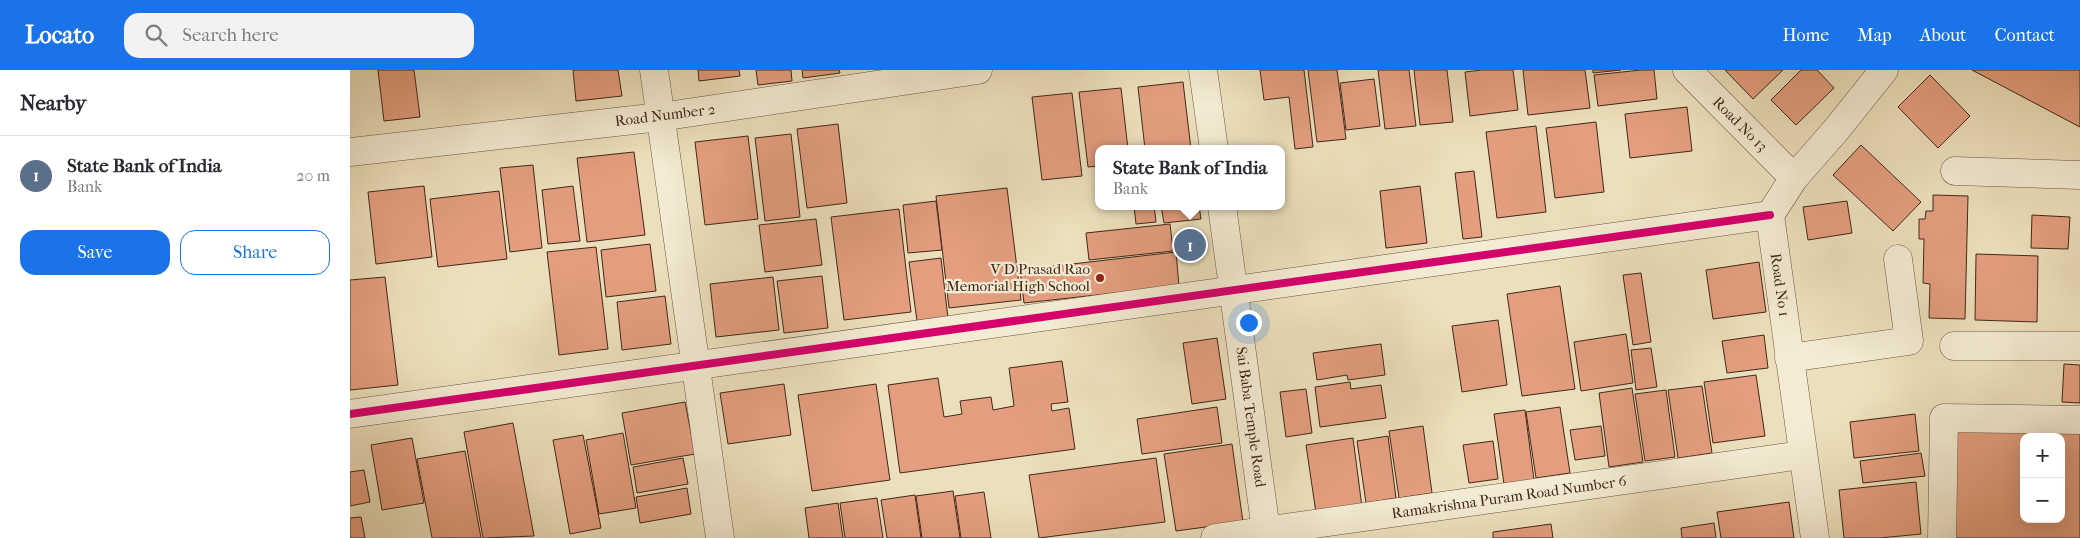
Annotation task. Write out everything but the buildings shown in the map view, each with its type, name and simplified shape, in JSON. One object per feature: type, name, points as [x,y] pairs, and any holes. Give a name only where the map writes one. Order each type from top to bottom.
[{"type":"street","points":[[654,70],[720,538]]},
{"type":"street","name":"Road Number 2","points":[[350,152],[660,117],[978,70]]},
{"type":"street","points":[[1203,70],[1213,145]]},
{"type":"street","name":"Road No 13","points":[[1687,70],[1794,178]]},
{"type":"street","points":[[350,414],[1770,215],[1794,178],[1836,130],[1884,70]]},
{"type":"street","points":[[1955,171],[2080,175]]},
{"type":"street","name":"Sai Baba Temple Road","points":[[1223,210],[1267,534]]},
{"type":"street","name":"Road No 1","points":[[1770,215],[1815,538]]},
{"type":"street","points":[[1790,358],[1909,341],[1898,259]]},
{"type":"street","points":[[1954,346],[2080,346]]},
{"type":"street","points":[[1942,538],[1944,418],[2080,420]]},
{"type":"street","name":"Ramakrishna Puram Road Number 6","points":[[1215,538],[1267,534],[1802,455]]},
{"type":"cycle path","points":[[350,414],[1770,215]]},
{"type":"place","name":"State Bank of India","points":[[1190,245]]},
{"type":"place","name":"V D Prasad Rao Memorial High School","points":[[1100,278]]}]
